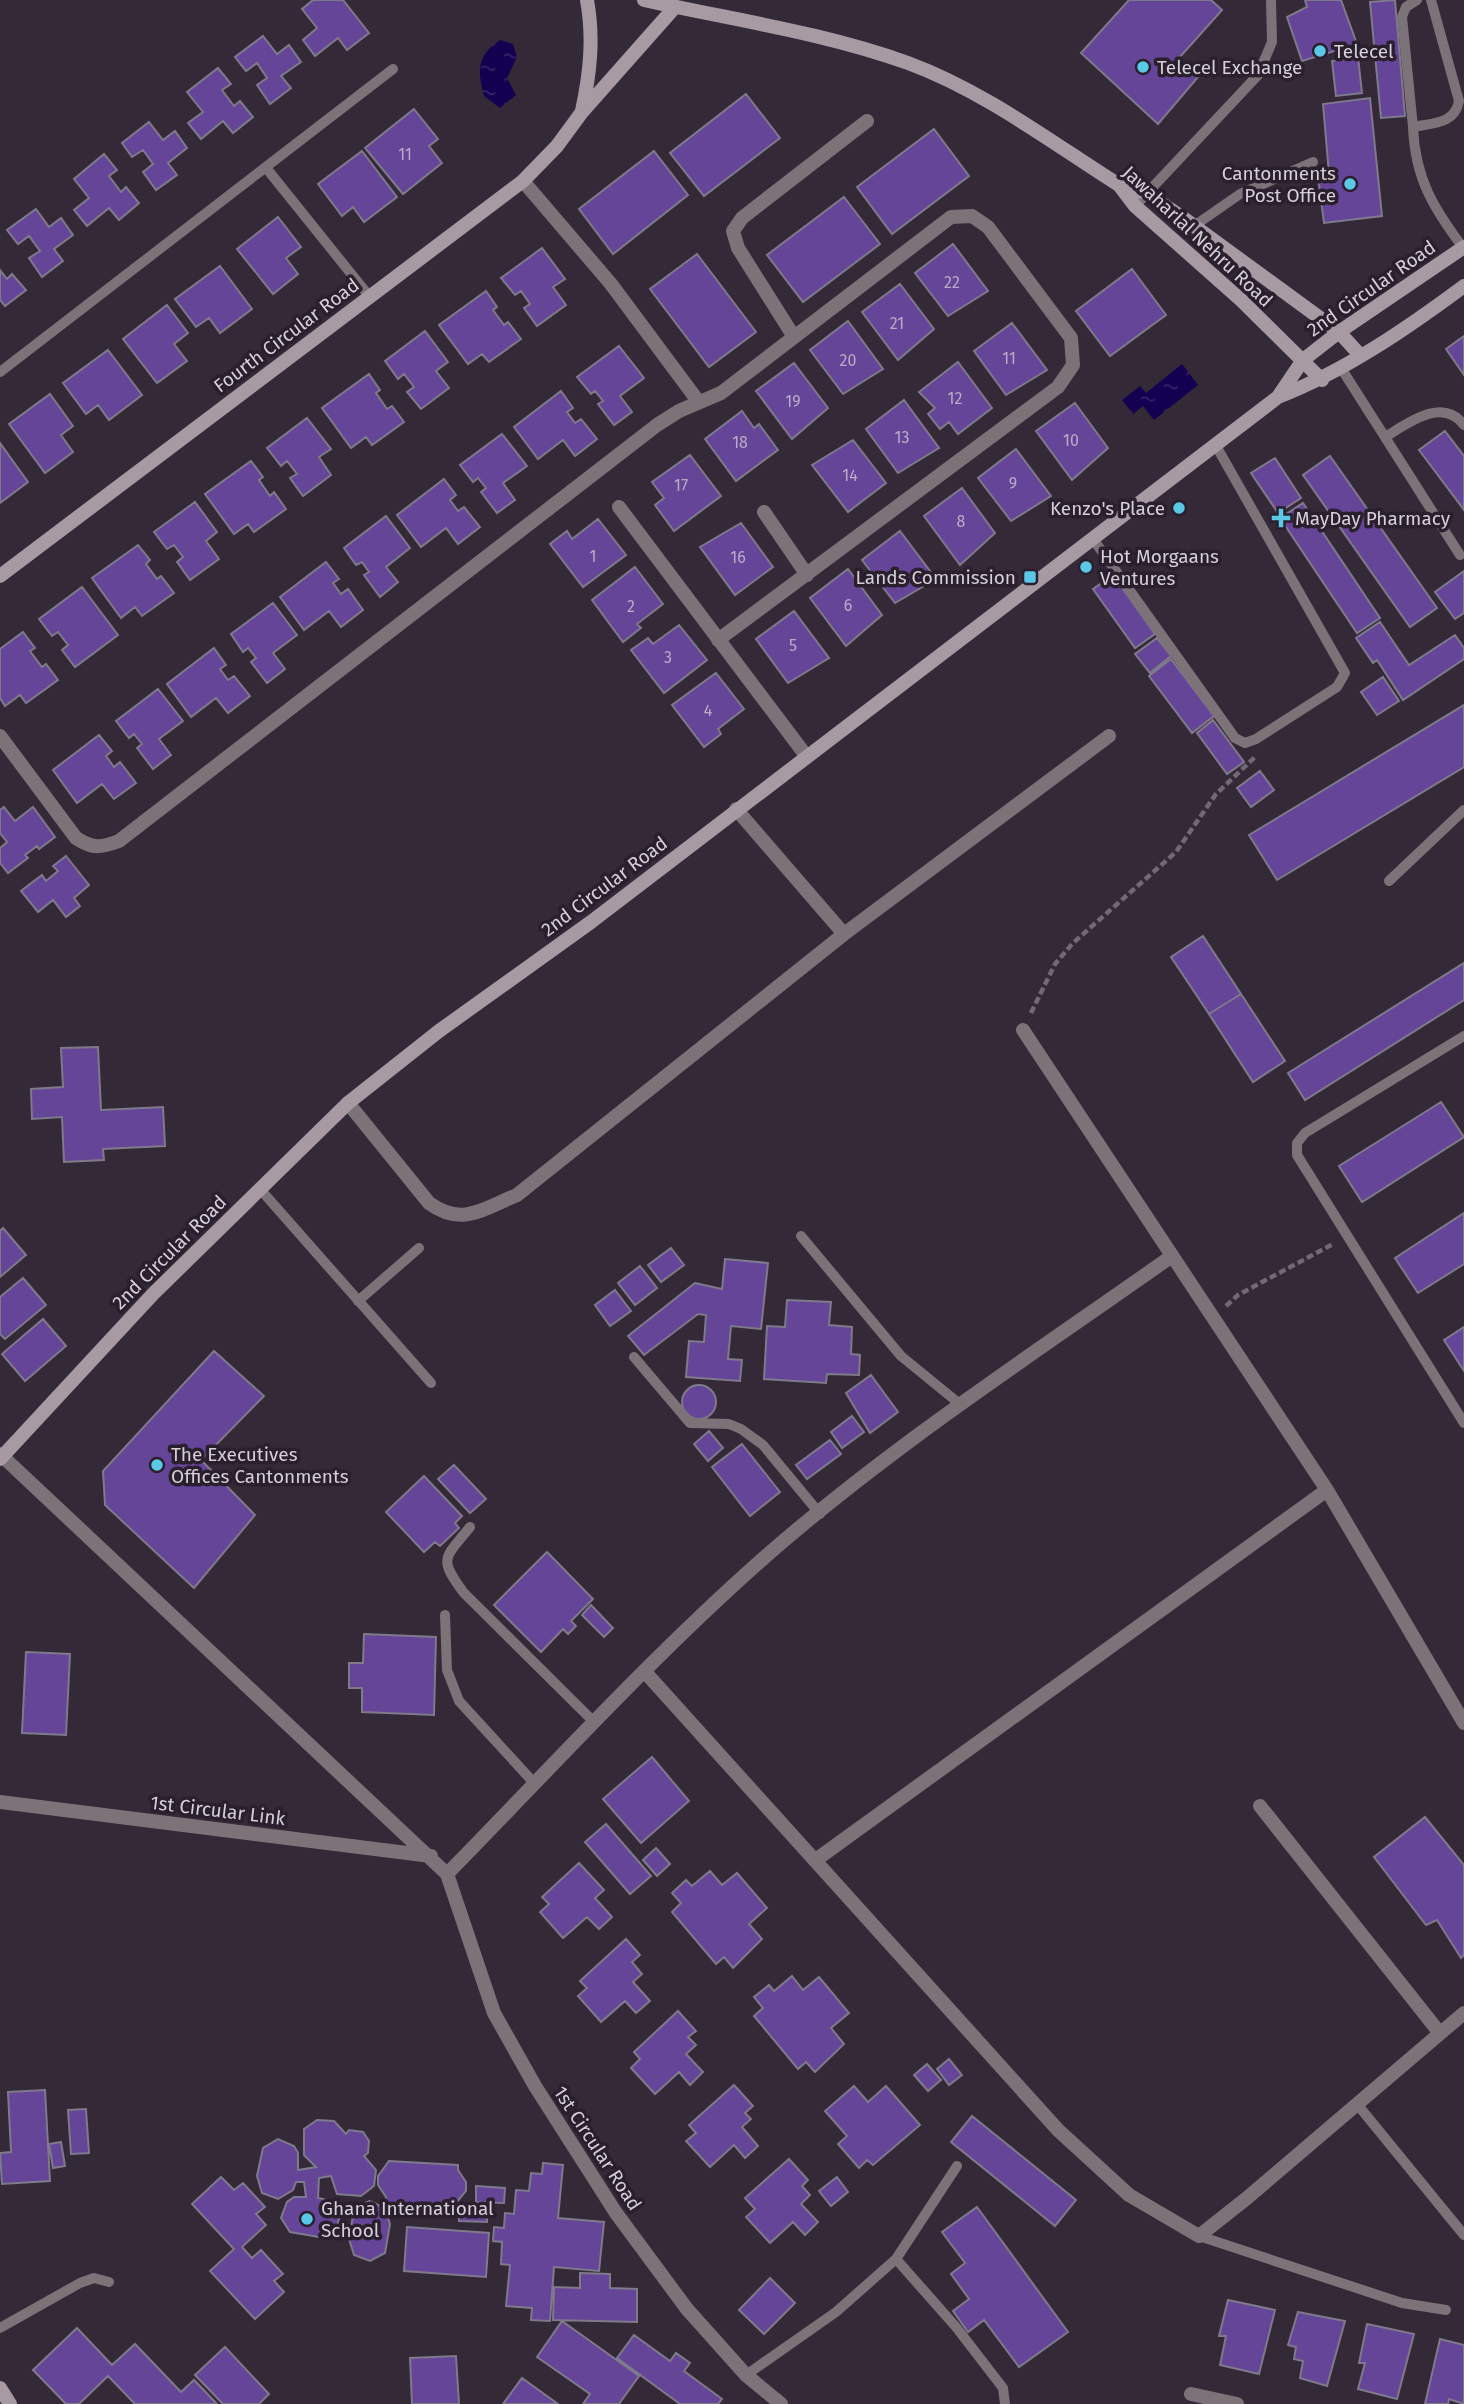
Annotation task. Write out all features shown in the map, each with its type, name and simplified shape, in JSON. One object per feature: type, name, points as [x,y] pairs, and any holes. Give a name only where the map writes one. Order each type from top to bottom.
[{"type":"street","name":"Fourth Circular Road","points":[[582,113],[591,66],[592,25],[587,0]]},
{"type":"street","name":"Jawaharlal Nehru Road","points":[[644,0],[819,35],[909,64],[979,96],[1119,185],[1135,206],[1322,380]]},
{"type":"street","name":"Fourth Circular Road","points":[[0,576],[523,181],[557,146],[582,113],[676,7]]},
{"type":"street","points":[[794,337],[738,248],[733,230],[742,218],[867,121]]},
{"type":"street","points":[[523,181],[611,284],[698,401]]},
{"type":"street","points":[[1119,185],[1146,193],[1194,226],[1339,332],[1360,355]]},
{"type":"street","points":[[0,736],[76,838],[91,848],[119,841],[657,425],[698,401],[721,393],[951,217],[972,216],[988,227],[1071,338],[1073,365],[1058,387],[718,640]]},
{"type":"street","name":"2nd Circular Road","points":[[1278,397],[1303,360],[1339,332],[1464,248]]},
{"type":"street","name":"2nd Circular Road","points":[[1,1456],[153,1294],[348,1103],[439,1031],[591,922],[1278,397],[1322,380],[1464,286]]},
{"type":"street","points":[[619,507],[807,757]]},
{"type":"street","points":[[764,512],[807,575]]},
{"type":"street","points":[[348,1103],[429,1202],[444,1213],[464,1217],[517,1195],[844,934],[1109,736]]},
{"type":"street","points":[[736,809],[844,934]]},
{"type":"street","points":[[1023,1030],[1327,1490],[1464,1723]]},
{"type":"street","points":[[1,1456],[431,1856],[447,1874],[645,1672],[758,1564],[961,1405],[1172,1256]]},
{"type":"street","points":[[817,1859],[1327,1490]]},
{"type":"street","points":[[645,1672],[817,1859],[1058,2130],[1129,2195],[1199,2236],[1464,2013]]},
{"type":"street","name":"1st Circular Link","points":[[0,1802],[431,1856]]},
{"type":"street","points":[[1260,1806],[1439,2032]]},
{"type":"street","name":"1st Circular Road","points":[[447,1874],[494,2013],[535,2086],[615,2213],[687,2309],[746,2375],[781,2404]]},
{"type":"street","points":[[0,2388],[10,2404]]},
{"type":"street","points":[[1191,2394],[1237,2404]]},
{"type":"lane","points":[[1135,206],[1258,75],[1272,42],[1271,0]]},
{"type":"lane","points":[[1417,0],[1406,7],[1402,18],[1414,157],[1422,183],[1464,248]]},
{"type":"lane","points":[[1413,127],[1448,120],[1457,112],[1459,101],[1431,0]]},
{"type":"lane","points":[[0,372],[267,169],[393,69]]},
{"type":"lane","points":[[1194,226],[1240,194],[1313,162]]},
{"type":"lane","points":[[267,169],[369,296]]},
{"type":"lane","points":[[1341,368],[1460,555]]},
{"type":"lane","points":[[1385,437],[1427,412],[1448,414],[1464,425]]},
{"type":"lane","points":[[1093,539],[1236,738],[1245,743],[1256,739],[1337,687],[1345,673],[1215,444]]},
{"type":"lane","points":[[1389,881],[1464,810]]},
{"type":"lane","points":[[1464,1036],[1305,1133],[1297,1143],[1297,1155],[1464,1423]]},
{"type":"lane","points":[[260,1189],[430,1383]]},
{"type":"lane","points":[[801,1236],[901,1356],[961,1405]]},
{"type":"lane","points":[[358,1301],[419,1248]]},
{"type":"lane","points":[[634,1357],[690,1423],[729,1424],[764,1445],[820,1514]]},
{"type":"lane","points":[[470,1527],[448,1555],[448,1571],[464,1593],[595,1723]]},
{"type":"lane","points":[[445,1615],[447,1670],[459,1701],[535,1784]]},
{"type":"lane","points":[[1357,2104],[1464,2235]]},
{"type":"lane","points":[[746,2375],[836,2312],[895,2259],[957,2166]]},
{"type":"lane","points":[[1199,2236],[1402,2303],[1446,2310]]},
{"type":"lane","points":[[895,2259],[956,2327],[1003,2389],[1005,2404]]},
{"type":"lane","points":[[0,2328],[80,2283],[94,2278],[109,2282]]},
{"type":"path","points":[[1023,1030],[1055,964],[1073,943],[1176,852],[1216,794],[1254,759],[1256,739]]},
{"type":"path","points":[[1213,1319],[1238,1295],[1324,1251],[1346,1234]]},
{"type":"water","points":[[500,40],[513,44],[517,57],[507,78],[516,95],[500,108],[484,96],[480,71],[483,58]]},
{"type":"water","points":[[1182,364],[1198,385],[1154,420],[1143,406],[1133,414],[1122,400],[1140,386],[1146,393]]},
{"type":"building","points":[[313,0],[343,0],[369,33],[347,50],[338,38],[315,56],[303,40],[317,28],[302,9]]},
{"type":"building","name":"Telecel Exchange","points":[[1129,0],[1211,0],[1222,10],[1179,58],[1198,77],[1158,124],[1081,53]]},
{"type":"building","points":[[1305,0],[1341,0],[1357,44],[1302,61],[1287,17],[1307,7]]},
{"type":"building","points":[[1395,0],[1405,116],[1381,118],[1370,2]]},
{"type":"building","points":[[263,36],[277,54],[289,45],[301,62],[281,76],[291,88],[270,104],[257,85],[267,78],[257,63],[246,71],[235,57]]},
{"type":"building","points":[[1358,57],[1362,93],[1336,96],[1332,61]]},
{"type":"building","points":[[218,68],[231,84],[222,90],[234,106],[240,101],[253,117],[233,133],[223,121],[201,139],[188,123],[203,112],[187,92]]},
{"type":"building","points":[[746,94],[780,138],[704,196],[670,153]]},
{"type":"building","points":[[1370,98],[1382,216],[1324,223],[1318,177],[1329,174],[1323,104]]},
{"type":"building","points":[[414,109],[438,139],[429,146],[442,163],[403,194],[365,148]]},
{"type":"building","points":[[149,122],[163,140],[175,131],[187,148],[168,163],[177,175],[156,190],[143,172],[153,164],[143,150],[132,157],[122,143]]},
{"type":"building","points":[[934,129],[969,176],[892,234],[857,187]]},
{"type":"building","points":[[362,151],[397,197],[364,222],[353,207],[342,216],[318,184]]},
{"type":"building","points":[[654,151],[688,195],[613,254],[579,209]]},
{"type":"building","points":[[104,154],[117,170],[109,176],[121,192],[126,187],[139,203],[119,220],[109,208],[87,226],[74,210],[89,198],[74,179]]},
{"type":"building","points":[[844,197],[880,244],[803,302],[767,255]]},
{"type":"building","points":[[36,209],[49,227],[61,218],[73,235],[54,249],[63,261],[42,277],[29,258],[40,251],[29,236],[18,244],[7,230]]},
{"type":"building","points":[[278,217],[301,247],[286,258],[298,274],[273,294],[237,249]]},
{"type":"building","points":[[953,244],[988,291],[948,316],[915,273]]},
{"type":"building","points":[[542,248],[565,279],[553,287],[566,305],[537,326],[524,308],[530,304],[521,291],[515,295],[501,278]]},
{"type":"building","points":[[697,254],[756,332],[709,367],[650,289]]},
{"type":"building","points":[[220,266],[252,309],[220,333],[209,318],[196,327],[175,299]]},
{"type":"building","points":[[1132,269],[1166,315],[1110,356],[1076,311]]},
{"type":"building","points":[[0,270],[7,279],[12,274],[26,290],[5,306],[0,300]]},
{"type":"building","points":[[900,284],[934,329],[898,360],[862,312]]},
{"type":"building","points":[[486,291],[497,307],[493,310],[504,325],[508,322],[521,339],[489,362],[482,354],[468,364],[439,325]]},
{"type":"building","points":[[167,305],[188,333],[174,344],[187,361],[157,383],[123,339]]},
{"type":"building","points":[[848,321],[883,369],[843,394],[810,350]]},
{"type":"building","points":[[1012,323],[1047,370],[1006,395],[974,351]]},
{"type":"building","points":[[425,331],[448,362],[436,371],[449,388],[421,409],[407,392],[414,387],[404,374],[398,379],[385,361]]},
{"type":"building","points":[[1464,336],[1464,375],[1446,349]]},
{"type":"building","points":[[619,346],[644,378],[620,396],[632,412],[614,425],[598,404],[603,401],[595,391],[591,394],[577,377]]},
{"type":"building","points":[[108,350],[142,395],[109,420],[98,405],[86,414],[63,383]]},
{"type":"building","points":[[958,362],[992,408],[958,434],[949,422],[940,429],[928,414],[935,408],[919,392]]},
{"type":"building","points":[[794,363],[828,408],[792,439],[756,391]]},
{"type":"building","points":[[369,374],[380,390],[376,393],[387,409],[392,406],[404,422],[372,445],[366,437],[351,448],[322,408]]},
{"type":"building","points":[[561,391],[573,408],[567,412],[575,423],[581,419],[597,439],[575,456],[563,440],[538,459],[514,427]]},
{"type":"building","points":[[50,394],[73,426],[61,435],[73,452],[45,473],[9,424]]},
{"type":"building","points":[[904,400],[939,448],[898,473],[866,429]]},
{"type":"building","points":[[1075,403],[1108,448],[1072,480],[1036,431]]},
{"type":"building","points":[[742,411],[754,428],[759,424],[778,450],[736,481],[705,439]]},
{"type":"building","points":[[307,418],[331,449],[319,457],[331,475],[303,496],[290,478],[297,474],[287,461],[281,466],[267,448]]},
{"type":"building","points":[[1445,431],[1464,456],[1464,510],[1419,450]]},
{"type":"building","points":[[502,434],[527,466],[503,483],[515,500],[497,513],[481,492],[486,488],[478,478],[473,482],[460,465]]},
{"type":"building","points":[[853,440],[886,483],[848,512],[812,465]]},
{"type":"building","points":[[0,443],[28,482],[0,503]]},
{"type":"building","points":[[1016,449],[1051,496],[1011,521],[978,478]]},
{"type":"building","points":[[690,455],[721,496],[674,531],[655,505],[664,498],[652,482]]},
{"type":"building","points":[[1330,456],[1437,608],[1410,627],[1303,475]]},
{"type":"building","points":[[1275,458],[1301,498],[1278,513],[1251,473]]},
{"type":"building","points":[[251,461],[263,477],[259,480],[270,496],[274,492],[286,509],[254,532],[248,524],[234,534],[205,494]]},
{"type":"building","points":[[444,479],[456,495],[450,500],[458,511],[464,507],[480,527],[458,544],[446,528],[421,547],[397,515]]},
{"type":"building","points":[[962,488],[995,533],[960,565],[924,516]]},
{"type":"building","points":[[195,502],[217,532],[206,541],[219,559],[190,580],[177,562],[183,557],[174,545],[167,549],[154,532]]},
{"type":"building","points":[[1303,503],[1380,618],[1357,633],[1280,518]]},
{"type":"building","points":[[386,516],[410,548],[386,567],[398,582],[380,597],[364,575],[369,572],[362,562],[356,565],[344,548]]},
{"type":"building","points":[[598,519],[626,555],[583,587],[550,544],[567,531],[572,539]]},
{"type":"building","points":[[741,523],[773,567],[735,595],[700,547]]},
{"type":"building","points":[[900,531],[936,579],[895,603],[862,560]]},
{"type":"building","points":[[138,545],[150,560],[146,564],[157,579],[161,576],[174,593],[142,616],[135,607],[121,618],[92,578]]},
{"type":"building","points":[[326,562],[339,579],[333,583],[341,594],[348,589],[363,610],[341,627],[329,611],[304,630],[280,597]]},
{"type":"building","points":[[635,567],[663,604],[637,624],[641,628],[623,642],[592,600]]},
{"type":"building","points":[[848,569],[882,615],[846,646],[810,598]]},
{"type":"building","points":[[1464,571],[1464,613],[1455,619],[1435,592]]},
{"type":"building","points":[[1113,575],[1155,634],[1135,648],[1093,589]]},
{"type":"building","points":[[82,587],[118,635],[75,667],[62,650],[68,645],[58,632],[52,636],[39,619]]},
{"type":"building","points":[[273,603],[297,635],[273,653],[285,669],[267,683],[251,662],[256,658],[248,648],[243,652],[231,634]]},
{"type":"building","points":[[794,611],[829,658],[788,683],[756,639]]},
{"type":"building","points":[[1380,622],[1409,665],[1455,635],[1464,648],[1464,659],[1403,700],[1377,660],[1373,663],[1356,638]]},
{"type":"building","points":[[679,625],[707,660],[664,693],[631,650],[648,638],[653,644]]},
{"type":"building","points":[[23,632],[35,648],[30,651],[42,667],[46,664],[58,680],[26,703],[20,695],[5,706],[0,698],[0,649]]},
{"type":"building","points":[[1157,638],[1171,656],[1150,673],[1135,654]]},
{"type":"building","points":[[214,648],[226,665],[220,669],[228,680],[234,676],[250,696],[228,713],[216,698],[191,717],[167,684]]},
{"type":"building","points":[[1171,659],[1214,716],[1192,733],[1149,676]]},
{"type":"building","points":[[716,673],[744,709],[718,729],[721,734],[704,747],[672,705]]},
{"type":"building","points":[[1383,677],[1399,701],[1377,715],[1361,692]]},
{"type":"building","points":[[158,689],[183,721],[159,739],[171,755],[153,769],[137,748],[142,744],[134,734],[129,738],[116,721]]},
{"type":"building","points":[[1464,705],[1464,767],[1277,880],[1249,835]]},
{"type":"building","points":[[1213,720],[1244,762],[1227,774],[1197,733]]},
{"type":"building","points":[[99,735],[112,751],[106,756],[114,767],[120,762],[136,783],[114,799],[102,784],[77,803],[53,770]]},
{"type":"building","points":[[1260,771],[1274,790],[1251,807],[1237,788]]},
{"type":"building","points":[[4,807],[15,821],[33,807],[55,837],[25,855],[28,858],[8,873],[0,863],[0,848],[7,842],[0,833],[0,810]]},
{"type":"building","points":[[66,856],[89,885],[74,898],[80,906],[66,917],[53,900],[38,912],[21,891],[42,875],[46,881],[58,871],[53,866]]},
{"type":"building","points":[[1203,936],[1241,994],[1209,1014],[1171,957]]},
{"type":"building","points":[[1464,963],[1464,1000],[1305,1100],[1288,1073]]},
{"type":"building","points":[[1241,994],[1285,1061],[1253,1082],[1209,1014]]},
{"type":"building","points":[[98,1047],[101,1110],[163,1107],[165,1146],[103,1149],[104,1160],[64,1162],[62,1117],[32,1119],[31,1089],[63,1087],[61,1048]]},
{"type":"building","points":[[1441,1102],[1464,1137],[1362,1202],[1339,1166]]},
{"type":"building","points":[[1464,1213],[1464,1264],[1418,1293],[1395,1258]]},
{"type":"building","points":[[3,1228],[26,1255],[0,1277],[0,1231]]},
{"type":"building","points":[[671,1248],[684,1265],[661,1282],[648,1265]]},
{"type":"building","points":[[725,1259],[768,1263],[761,1329],[731,1326],[728,1359],[742,1360],[740,1381],[686,1377],[689,1341],[704,1342],[706,1315],[698,1314],[644,1355],[628,1336],[695,1283],[722,1289]]},
{"type":"building","points":[[640,1266],[657,1288],[635,1305],[618,1283]]},
{"type":"building","points":[[23,1278],[46,1305],[5,1339],[0,1334],[0,1297]]},
{"type":"building","points":[[615,1290],[631,1311],[610,1326],[595,1305]]},
{"type":"building","points":[[787,1300],[831,1302],[829,1325],[852,1327],[851,1354],[860,1355],[859,1375],[827,1374],[826,1383],[764,1379],[767,1326],[785,1327]]},
{"type":"building","points":[[43,1319],[66,1346],[25,1381],[2,1354]]},
{"type":"building","points":[[1464,1327],[1464,1371],[1444,1340]]},
{"type":"building","name":"The Executives Offices Cantonments","points":[[214,1351],[264,1396],[201,1460],[255,1515],[194,1588],[105,1505],[103,1471]]},
{"type":"building","points":[[871,1375],[898,1412],[870,1433],[846,1393]]},
{"type":"building","points":[[699,1385],[711,1390],[716,1402],[711,1414],[699,1419],[687,1414],[682,1402],[687,1390]]},
{"type":"building","points":[[852,1416],[864,1432],[842,1448],[831,1432]]},
{"type":"building","points":[[709,1431],[723,1448],[708,1461],[694,1444]]},
{"type":"building","points":[[830,1440],[841,1454],[807,1479],[796,1465]]},
{"type":"building","points":[[742,1444],[780,1492],[750,1516],[712,1467]]},
{"type":"building","points":[[454,1465],[486,1499],[470,1513],[438,1479]]},
{"type":"building","points":[[424,1476],[462,1516],[455,1523],[459,1528],[440,1546],[435,1542],[424,1552],[386,1512]]},
{"type":"building","points":[[547,1552],[593,1599],[571,1621],[576,1626],[568,1634],[563,1629],[541,1652],[494,1605]]},
{"type":"building","points":[[591,1605],[613,1628],[604,1637],[582,1615]]},
{"type":"building","points":[[364,1634],[436,1637],[434,1715],[362,1712],[362,1688],[349,1688],[349,1663],[363,1663]]},
{"type":"building","points":[[26,1652],[70,1654],[66,1735],[22,1733]]},
{"type":"building","points":[[652,1757],[689,1801],[641,1843],[603,1799]]},
{"type":"building","points":[[1425,1817],[1464,1865],[1464,1955],[1461,1958],[1437,1920],[1426,1925],[1374,1857]]},
{"type":"building","points":[[606,1824],[651,1876],[630,1894],[585,1842]]},
{"type":"building","points":[[656,1848],[670,1864],[657,1876],[643,1860]]},
{"type":"building","points":[[579,1863],[604,1890],[595,1898],[612,1917],[599,1929],[587,1917],[563,1938],[540,1912],[549,1904],[542,1897]]},
{"type":"building","points":[[710,1871],[722,1885],[737,1873],[767,1908],[749,1924],[762,1939],[733,1968],[724,1957],[716,1964],[672,1912],[681,1903],[672,1893],[686,1880],[692,1886]]},
{"type":"building","points":[[626,1939],[640,1955],[632,1962],[642,1974],[633,1982],[650,2001],[636,2013],[625,2001],[601,2022],[578,1996],[587,1988],[580,1981]]},
{"type":"building","points":[[792,1976],[803,1990],[819,1977],[849,2013],[831,2028],[844,2044],[815,2072],[806,2062],[798,2069],[754,2016],[763,2008],[754,1997],[769,1985],[774,1991]]},
{"type":"building","points":[[678,2011],[696,2031],[688,2037],[696,2045],[686,2054],[703,2072],[690,2085],[679,2072],[655,2094],[631,2068],[640,2059],[634,2052]]},
{"type":"building","points":[[949,2059],[962,2075],[949,2085],[937,2069]]},
{"type":"building","points":[[927,2064],[941,2080],[928,2091],[914,2075]]},
{"type":"building","points":[[734,2085],[753,2106],[745,2113],[751,2119],[742,2127],[758,2146],[745,2158],[734,2145],[710,2167],[686,2141],[696,2133],[689,2125]]},
{"type":"building","points":[[854,2086],[868,2102],[886,2086],[920,2125],[873,2165],[867,2160],[859,2168],[838,2144],[847,2136],[825,2111]]},
{"type":"building","points":[[45,2090],[50,2181],[2,2184],[0,2153],[11,2152],[8,2092]]},
{"type":"building","points":[[86,2109],[89,2153],[71,2154],[68,2110]]},
{"type":"building","points":[[972,2116],[1076,2200],[1055,2226],[951,2142]]},
{"type":"building","points":[[317,2120],[334,2121],[346,2134],[349,2130],[363,2132],[369,2141],[368,2153],[364,2156],[376,2170],[374,2186],[361,2196],[337,2194],[331,2176],[319,2178],[318,2198],[332,2201],[340,2216],[335,2232],[319,2237],[290,2232],[281,2218],[287,2202],[294,2197],[306,2197],[304,2182],[296,2182],[293,2190],[278,2199],[262,2193],[257,2176],[263,2148],[278,2139],[294,2146],[298,2153],[298,2170],[316,2167],[304,2155],[304,2129]]},
{"type":"building","points":[[61,2142],[65,2166],[53,2168],[49,2144]]},
{"type":"building","points":[[789,2159],[808,2180],[802,2186],[810,2195],[801,2204],[818,2222],[805,2235],[793,2222],[770,2243],[746,2217],[755,2209],[745,2198]]},
{"type":"building","points":[[389,2161],[458,2165],[458,2170],[466,2182],[466,2191],[456,2203],[455,2209],[386,2204],[386,2197],[378,2185],[378,2176]]},
{"type":"building","points":[[543,2163],[563,2165],[558,2218],[604,2222],[599,2271],[554,2267],[550,2321],[531,2320],[532,2308],[506,2306],[510,2265],[501,2264],[502,2242],[493,2241],[494,2227],[504,2228],[505,2213],[514,2214],[516,2190],[529,2191],[531,2173],[542,2174]]},
{"type":"building","points":[[221,2177],[234,2190],[243,2183],[265,2207],[256,2214],[266,2225],[242,2247],[252,2258],[261,2250],[283,2274],[274,2281],[284,2292],[255,2319],[210,2271],[234,2249],[192,2204]]},
{"type":"building","points":[[837,2177],[848,2192],[831,2206],[819,2191]]},
{"type":"building","points":[[476,2186],[505,2188],[504,2203],[476,2202]]},
{"type":"building","points":[[369,2201],[385,2208],[390,2224],[385,2253],[370,2261],[354,2255],[349,2239],[354,2210]]},
{"type":"building","points":[[977,2207],[1068,2332],[1019,2367],[984,2320],[968,2332],[953,2311],[969,2299],[951,2274],[965,2263],[942,2232]]},
{"type":"building","points":[[459,2208],[487,2208],[487,2222],[459,2221]]},
{"type":"building","points":[[407,2227],[489,2233],[486,2277],[404,2271]]},
{"type":"building","points":[[580,2273],[610,2274],[610,2288],[637,2289],[637,2322],[553,2320],[554,2287],[580,2288]]},
{"type":"building","points":[[770,2278],[795,2303],[764,2334],[739,2310]]},
{"type":"building","points":[[1228,2300],[1275,2310],[1259,2374],[1220,2365],[1226,2336],[1219,2336]]},
{"type":"building","points":[[1298,2312],[1345,2321],[1327,2386],[1300,2378],[1303,2361],[1294,2359],[1296,2347],[1288,2345]]},
{"type":"building","points":[[562,2321],[639,2376],[619,2404],[583,2404],[590,2394],[537,2357]]},
{"type":"building","points":[[1367,2324],[1414,2334],[1397,2399],[1358,2389],[1365,2363],[1359,2363]]},
{"type":"building","points":[[77,2328],[112,2365],[135,2344],[181,2392],[194,2380],[217,2404],[135,2404],[108,2376],[79,2404],[66,2404],[33,2370]]},
{"type":"building","points":[[634,2335],[670,2361],[676,2353],[690,2363],[684,2371],[722,2399],[718,2404],[680,2404],[617,2358]]},
{"type":"building","points":[[1440,2339],[1464,2345],[1464,2404],[1449,2399],[1448,2404],[1425,2404]]},
{"type":"building","points":[[225,2347],[269,2394],[259,2404],[223,2404],[195,2375]]},
{"type":"building","points":[[456,2356],[459,2404],[412,2404],[410,2358]]},
{"type":"building","points":[[522,2378],[558,2404],[503,2404]]},
{"type":"place","name":"Telecel","points":[[1320,51]]},
{"type":"place","name":"Telecel Exchange","points":[[1143,67]]},
{"type":"place","name":"Cantonments Post Office","points":[[1350,184]]},
{"type":"place","name":"Kenzo's Place","points":[[1179,508]]},
{"type":"place","name":"MayDay Pharmacy","points":[[1281,518]]},
{"type":"place","name":"Hot Morgaans Ventures","points":[[1086,567]]},
{"type":"place","name":"Lands Commission","points":[[1030,577]]},
{"type":"place","name":"The Executives Offices Cantonments","points":[[157,1465]]},
{"type":"place","name":"Ghana International School","points":[[307,2219]]}]
